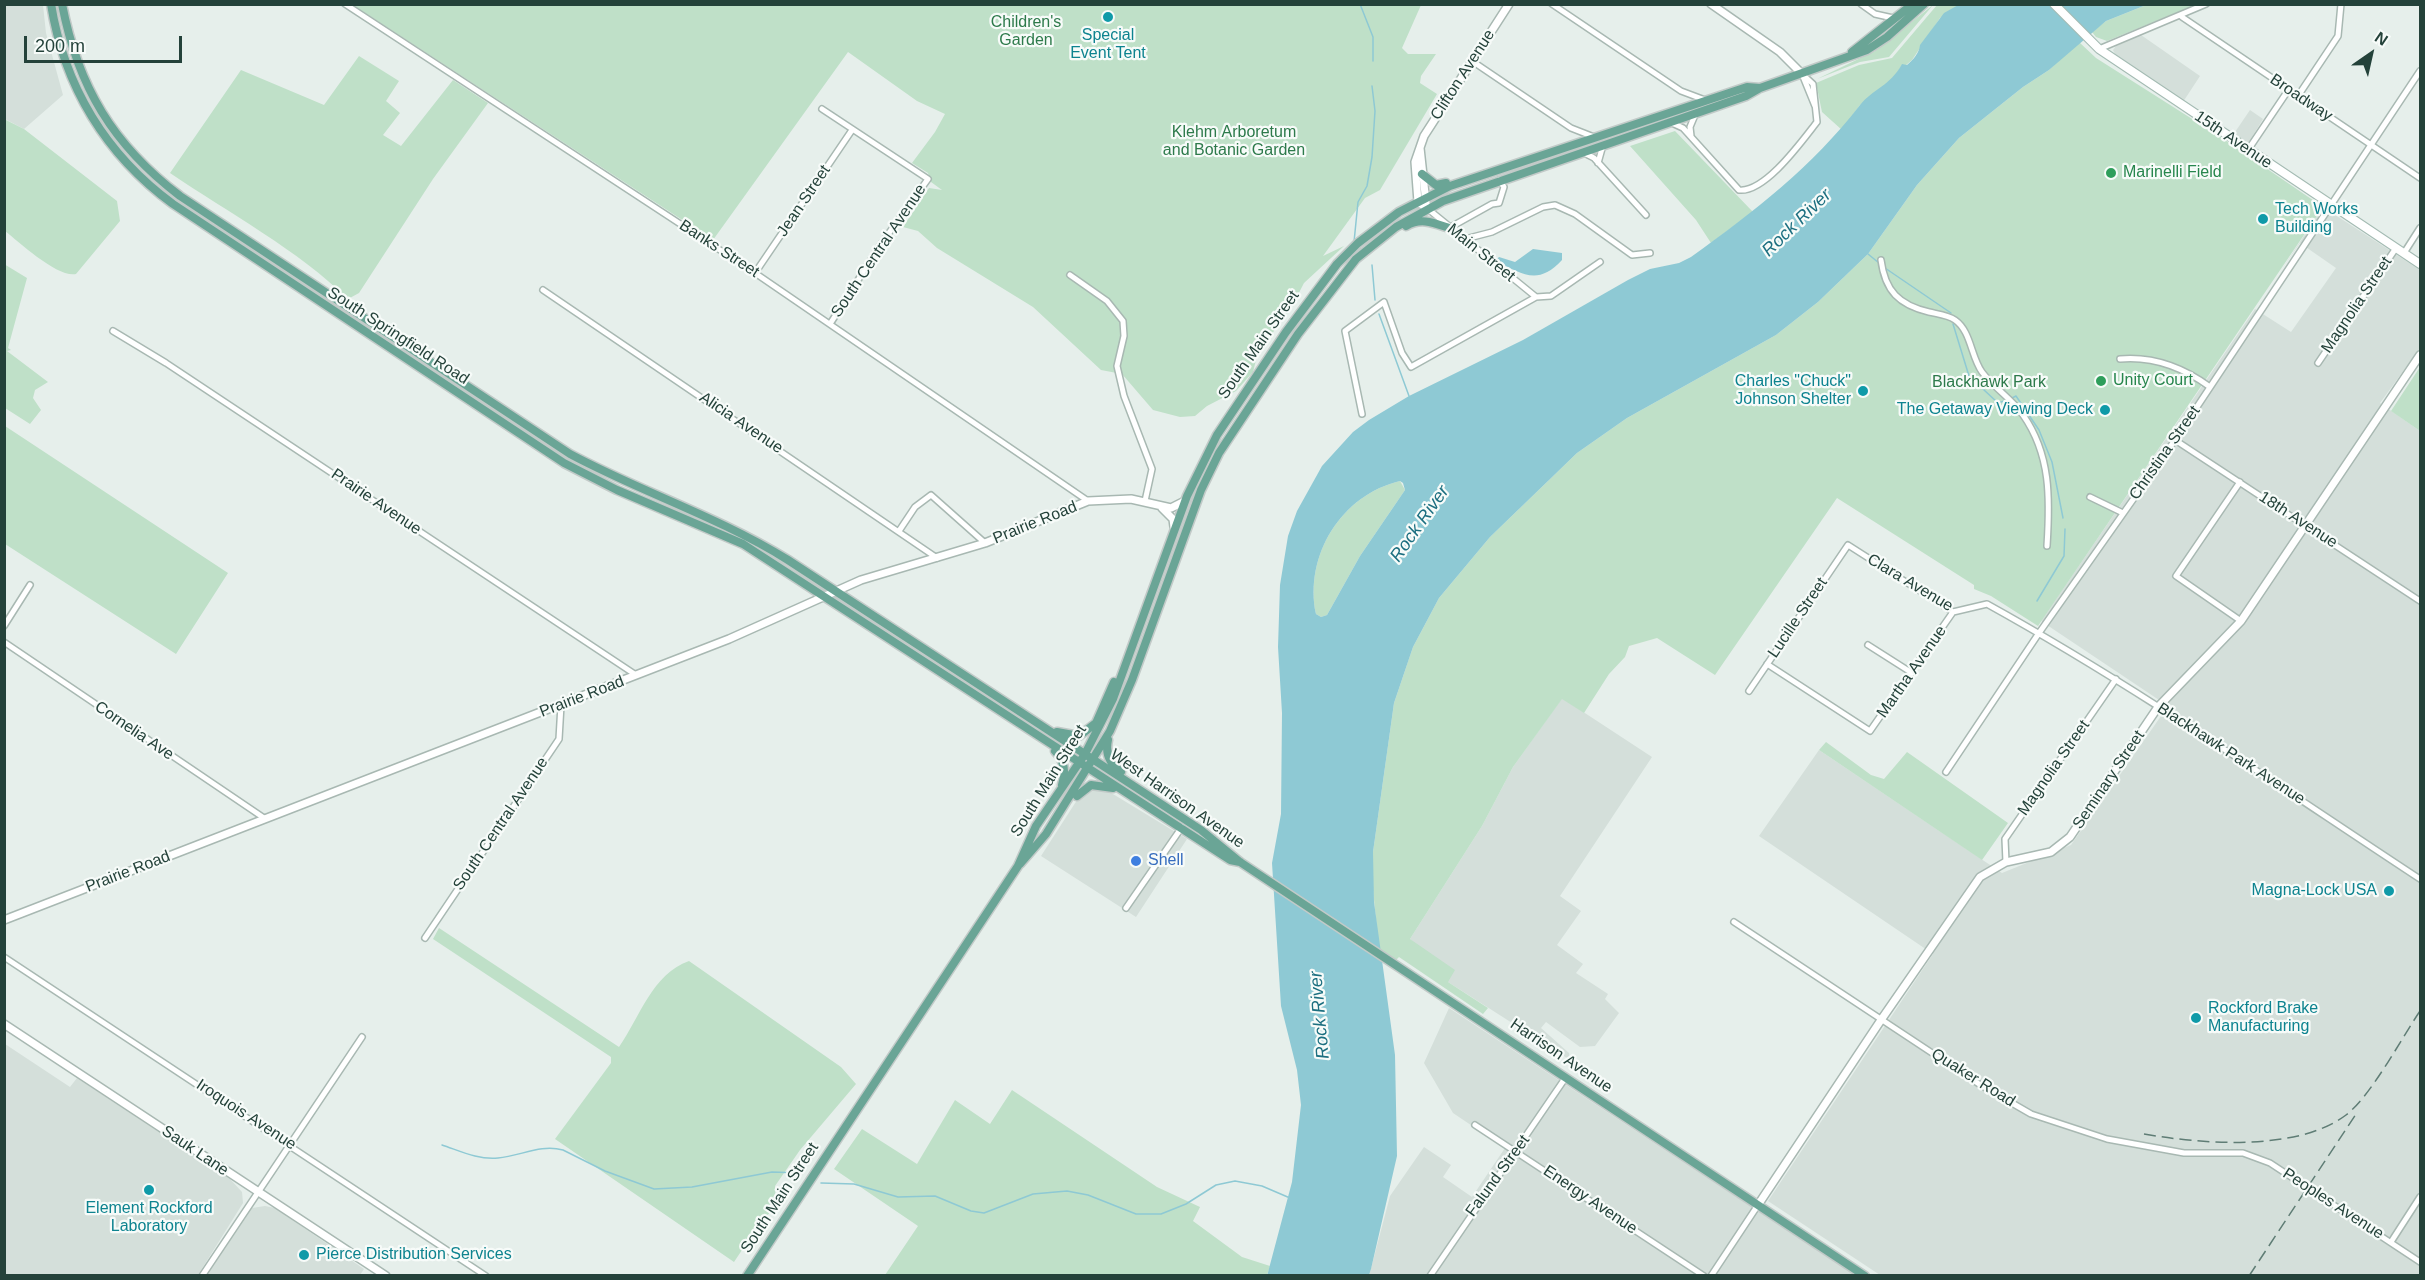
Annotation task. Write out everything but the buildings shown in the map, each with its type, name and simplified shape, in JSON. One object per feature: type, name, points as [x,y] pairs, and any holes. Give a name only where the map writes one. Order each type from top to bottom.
[{"type":"main road","name":"South Springfield Road","points":[[51,4],[64,63],[95,125],[136,174],[157,192],[564,463],[617,490],[743,544],[825,596]]},
{"type":"main road","name":"South Springfield Road","points":[[62,4],[74,54],[87,88],[101,112],[120,140],[142,164],[180,196],[570,454],[747,536],[836,591]]},
{"type":"main road","name":"South Main Street","points":[[1846,57],[1913,4]]},
{"type":"main road","name":"South Main Street","points":[[1018,866],[1032,852],[1089,769],[1110,731],[1130,688],[1201,490],[1214,462],[1239,420],[1334,285],[1356,259],[1427,208],[1499,180],[1746,96],[1760,88],[1878,44],[1924,4]]},
{"type":"main road","name":"15th Avenue","points":[[2054,4],[2099,49],[2421,264]]},
{"type":"main road","name":"South Main Street","points":[[748,1275],[1018,866],[1033,832],[1085,754],[1113,699],[1196,475],[1232,410],[1322,282],[1358,243],[1399,212],[1421,200],[1481,175],[1570,145],[1747,87],[1760,88]]},
{"type":"main road","points":[[1422,174],[1431,183],[1439,186],[1472,174],[1481,175]]},
{"type":"main road","points":[[1334,285],[1385,241],[1409,224],[1428,221],[1449,228]]},
{"type":"main road","name":"West Harrison Avenue","points":[[836,591],[1095,760],[1183,822],[1235,855],[1240,862]]},
{"type":"main road","name":"West Harrison Avenue","points":[[825,596],[1128,794],[1183,822]]},
{"type":"main road","points":[[1037,722],[1067,736],[1079,736],[1088,731],[1096,723],[1116,677],[1130,656]]},
{"type":"main road","points":[[976,695],[1057,753],[1065,770],[1057,795]]},
{"type":"main road","points":[[1110,731],[1107,750],[1116,768],[1167,804],[1183,822]]},
{"type":"main road","points":[[1032,852],[1046,842],[1077,796],[1088,786],[1108,786],[1128,794]]},
{"type":"main road","name":"Harrison Avenue","points":[[1240,862],[1865,1275]]},
{"type":"street","name":"Banks Street","points":[[345,4],[755,273],[1088,501]]},
{"type":"street","name":"Clifton Avenue","points":[[1427,208],[1421,200],[1415,162],[1419,148],[1430,126],[1509,4]]},
{"type":"street","points":[[1552,4],[1681,91],[1707,101]]},
{"type":"street","points":[[1670,122],[1681,126],[1739,190],[1753,189],[1785,162],[1817,122],[1813,84],[1780,52],[1711,4]]},
{"type":"street","points":[[1722,12],[1727,4]]},
{"type":"street","points":[[1861,4],[1875,14],[1882,24],[1880,32]]},
{"type":"street","points":[[2099,49],[2182,17],[2206,4]]},
{"type":"street","points":[[2298,96],[2338,36],[2341,4]]},
{"type":"street","points":[[1875,14],[1898,18]]},
{"type":"street","name":"Broadway","points":[[2182,17],[2421,177]]},
{"type":"street","points":[[1472,61],[1571,128],[1595,137]]},
{"type":"street","name":"Christina Street","points":[[1946,772],[2039,633],[2175,440],[2421,71]]},
{"type":"street","points":[[2248,150],[2289,89]]},
{"type":"street","points":[[1681,91],[1685,97],[1682,109]]},
{"type":"street","points":[[822,109],[852,130]]},
{"type":"street","points":[[1691,136],[1689,127],[1696,113]]},
{"type":"street","points":[[1570,145],[1574,136],[1571,128]]},
{"type":"street","name":"Jean Street","points":[[755,273],[852,130]]},
{"type":"street","name":"South Central Avenue","points":[[830,324],[881,244],[928,179],[852,130]]},
{"type":"street","points":[[1598,163],[1603,145]]},
{"type":"street","name":"Clifton Avenue","points":[[1419,148],[1422,174],[1421,200]]},
{"type":"street","points":[[1581,153],[1590,155],[1646,215]]},
{"type":"street","points":[[1449,228],[1492,204],[1499,203],[1504,187],[1499,180]]},
{"type":"street","points":[[1465,239],[1492,232],[1543,207],[1555,205],[1575,214],[1632,255],[1650,253]]},
{"type":"street","name":"Main Street","points":[[1427,208],[1536,297]]},
{"type":"street","name":"Magnolia Street","points":[[2404,253],[2421,228]]},
{"type":"street","name":"Magnolia Street","points":[[2318,363],[2396,248]]},
{"type":"street","points":[[1881,260],[1889,287],[1900,302],[1956,320],[1964,331],[1980,370],[2022,413],[2034,433],[2045,460],[2049,485],[2046,546]]},
{"type":"street","points":[[1362,414],[1345,331],[1384,302],[1402,353],[1411,368],[1536,297],[1551,296],[1600,262]]},
{"type":"street","points":[[1070,275],[1107,301],[1123,321],[1124,336],[1117,366],[1124,396],[1152,468],[1145,501]]},
{"type":"street","name":"Alicia Avenue","points":[[543,290],[938,558]]},
{"type":"street","name":"Prairie Avenue","points":[[113,331],[166,363],[636,675]]},
{"type":"street","name":"Seminary Street","points":[[1758,1205],[1881,1020],[1980,877],[2006,862],[2051,852],[2070,837],[2158,707],[2241,621],[2421,355]]},
{"type":"street","points":[[2120,359],[2136,357],[2183,369],[2210,387]]},
{"type":"street","name":"18th Avenue","points":[[2175,440],[2421,601]]},
{"type":"street","points":[[2240,482],[2176,576],[2241,621]]},
{"type":"street","points":[[899,531],[915,507],[931,495],[985,543]]},
{"type":"street","points":[[2090,497],[2123,513]]},
{"type":"street","name":"Prairie Road","points":[[4,920],[561,705],[780,618],[861,580],[985,543],[1088,501],[1118,499],[1145,501],[1162,508]]},
{"type":"street","points":[[1162,508],[1176,507],[1185,501]]},
{"type":"street","points":[[1162,508],[1173,519],[1175,529]]},
{"type":"street","name":"Clara Avenue","points":[[1848,545],[1953,612],[1987,604],[2039,633]]},
{"type":"street","name":"Lucille Street","points":[[1749,691],[1848,545]]},
{"type":"street","points":[[4,626],[30,585]]},
{"type":"street","name":"Martha Avenue","points":[[1767,664],[1870,731],[1953,612]]},
{"type":"street","name":"Blackhawk Park Avenue","points":[[2039,633],[2116,679],[2421,879]]},
{"type":"street","name":"Cornelia Ave","points":[[4,642],[264,818]]},
{"type":"street","points":[[1868,645],[1912,673]]},
{"type":"street","name":"Magnolia Street","points":[[2006,862],[2005,839],[2116,679]]},
{"type":"street","name":"South Central Avenue","points":[[424,938],[559,739],[561,705]]},
{"type":"street","points":[[1126,908],[1183,822]]},
{"type":"street","name":"Quaker Road","points":[[1734,922],[1979,1084],[2031,1114],[2118,1141],[2184,1153],[2243,1153]]},
{"type":"street","name":"Iroquois Avenue","points":[[4,957],[486,1275]]},
{"type":"street","name":"Sauk Lane","points":[[4,1024],[256,1192],[386,1275]]},
{"type":"street","points":[[202,1275],[362,1037]]},
{"type":"street","name":"Falund Street","points":[[1430,1275],[1566,1077]]},
{"type":"street","name":"Energy Avenue","points":[[1475,1125],[1704,1275]]},
{"type":"street","name":"Peoples Avenue","points":[[2243,1153],[2270,1163],[2421,1262]]},
{"type":"street","points":[[2391,1242],[2421,1197]]},
{"type":"street","points":[[1711,1275],[1758,1205]]},
{"type":"shaded area","points":[[5,5],[43,5],[46,33],[63,95],[24,129],[5,119]]},
{"type":"shaded area","points":[[2141,35],[2200,76],[2183,102],[2115,54],[2113,50],[2116,46]]},
{"type":"shaded area","points":[[2250,110],[2263,119],[2249,142],[2244,142],[2233,135]]},
{"type":"shaded area","points":[[2323,207],[2420,270],[2420,348],[2380,403],[2420,431],[2420,1275],[1880,1275],[1768,1201],[1933,954],[1759,836],[1819,750],[2002,873],[2071,845],[2168,706],[2041,621],[2255,309],[2291,332],[2336,268],[2300,243],[2282,269]]},
{"type":"shaded area","points":[[1562,698],[1652,757],[1560,896],[1581,911],[1557,945],[1583,964],[1576,973],[1608,994],[1605,999],[1619,1013],[1595,1046],[1580,1047],[1546,1022],[1541,1028],[1569,1053],[1570,1060],[1448,982],[1410,939],[1482,826],[1513,767]]},
{"type":"shaded area","points":[[1103,788],[1187,839],[1136,917],[1041,856],[1079,797],[1090,790]]},
{"type":"shaded area","points":[[1449,1008],[1855,1275],[1369,1276],[1390,1196],[1424,1147],[1451,1165],[1443,1177],[1472,1197],[1505,1148],[1453,1113],[1424,1063]]},
{"type":"shaded area","points":[[5,1044],[70,1087],[77,1078],[230,1179],[242,1192],[243,1203],[198,1275],[5,1275]]},
{"type":"shaded area","points":[[265,1206],[275,1208],[364,1269],[360,1275],[207,1275],[252,1208]]},
{"type":"green space","name":"Klehm Arboretum and Botanic Garden","points":[[353,5],[1421,5],[1402,48],[1408,54],[1436,54],[1421,76],[1420,83],[1437,94],[1380,190],[1365,198],[1323,256],[1344,246],[1304,283],[1290,310],[1258,352],[1253,372],[1236,391],[1207,406],[1195,416],[1180,417],[1153,410],[1122,374],[1101,370],[1033,307],[937,248],[918,231],[903,227],[929,188],[942,190],[931,182],[928,173],[912,163],[945,114],[917,101],[848,52],[713,240]]},
{"type":"green space","points":[[1933,5],[1889,57],[1860,62],[1817,79],[1875,51]]},
{"type":"green space","points":[[1937,5],[1960,5],[1940,18],[1912,60],[1902,65],[1893,80],[1860,105],[1842,130],[1822,112],[1816,83],[1859,65],[1892,58]]},
{"type":"green space","points":[[2146,5],[2195,5],[2107,41],[2096,37],[2092,32],[2106,21]]},
{"type":"green space","name":"Blackhawk Park","points":[[2079,42],[2096,58],[2219,136],[2323,207],[2038,626],[1991,596],[1974,589],[1974,585],[1837,498],[1715,675],[1657,638],[1629,646],[1625,657],[1609,674],[1584,713],[1562,699],[1513,767],[1482,826],[1410,939],[1455,970],[1448,982],[1488,1008],[1483,1014],[1399,957],[1396,960],[1379,949],[1372,880],[1373,852],[1394,703],[1413,647],[1439,598],[1490,537],[1577,453],[1627,418],[1776,335],[1818,302],[1868,254],[1917,185],[1959,138],[2023,87],[2049,70]]},
{"type":"green space","points":[[359,56],[399,81],[386,101],[400,113],[383,135],[401,146],[453,80],[488,103],[433,179],[359,293],[348,299],[285,248],[170,173],[241,70],[324,105]]},
{"type":"green space","points":[[4,119],[24,129],[117,201],[120,221],[76,274],[59,271],[5,231]]},
{"type":"green space","points":[[1675,131],[1753,212],[1711,243],[1696,220],[1630,146]]},
{"type":"green space","points":[[4,264],[27,278],[8,348],[11,350],[7,351],[48,382],[35,390],[33,398],[41,410],[30,424],[5,408]]},
{"type":"green space","points":[[2420,367],[2420,431],[2391,411]]},
{"type":"green space","points":[[5,426],[228,573],[176,654],[5,544]]},
{"type":"green space","points":[[1400,481],[1405,490],[1360,556],[1327,615],[1321,617],[1316,614],[1314,592],[1316,571],[1331,531],[1344,514],[1360,500],[1379,488]]},
{"type":"green space","points":[[1826,742],[1871,775],[1884,779],[1907,752],[2008,823],[1982,860],[1819,750]]},
{"type":"green space","points":[[439,928],[619,1047],[656,986],[676,967],[689,961],[841,1067],[856,1084],[800,1150],[775,1186],[776,1207],[762,1220],[734,1262],[555,1139],[611,1063],[611,1057],[433,939]]},
{"type":"green space","points":[[1012,1090],[1157,1187],[1200,1207],[1193,1221],[1242,1257],[1270,1266],[1267,1275],[885,1275],[918,1226],[834,1169],[862,1129],[917,1164],[955,1100],[990,1124]]},
{"type":"water","name":"Rock River","points":[[1960,4],[2146,5],[2106,21],[2049,70],[2023,87],[1959,138],[1917,185],[1868,254],[1818,302],[1776,335],[1627,418],[1577,453],[1490,537],[1439,598],[1413,647],[1394,703],[1373,852],[1374,902],[1395,1055],[1397,1156],[1371,1269],[1369,1275],[1267,1276],[1292,1182],[1301,1105],[1297,1070],[1281,1006],[1272,863],[1281,814],[1282,713],[1278,647],[1280,585],[1288,536],[1297,511],[1322,466],[1353,432],[1369,420],[1409,396],[1523,340],[1628,280],[1650,269],[1679,263],[1691,257],[1738,223],[1802,168],[1865,100],[1892,77],[1902,64],[1907,65],[1912,60],[1920,45],[1944,13]],"holes":[[[1400,481],[1405,490],[1360,556],[1327,615],[1321,617],[1316,614],[1314,592],[1316,571],[1331,531],[1344,514],[1360,500],[1379,488]]]},
{"type":"water","points":[[1533,249],[1562,253],[1562,260],[1545,273],[1537,275],[1521,273],[1495,261],[1499,257],[1515,262]]},
{"type":"waterway","points":[[1360,4],[1373,37],[1373,61]]},
{"type":"waterway","points":[[1354,242],[1358,202],[1367,186],[1372,157],[1375,111],[1372,86]]},
{"type":"waterway","points":[[1868,254],[1879,263]]},
{"type":"waterway","points":[[1372,265],[1375,300]]},
{"type":"waterway","points":[[1885,268],[1951,313]]},
{"type":"waterway","points":[[1379,314],[1409,396]]},
{"type":"waterway","points":[[1953,324],[1969,376],[1998,403],[2007,400]]},
{"type":"waterway","points":[[2012,398],[2016,396],[2039,430],[2052,462],[2063,518]]},
{"type":"waterway","points":[[2037,601],[2064,556],[2065,529]]},
{"type":"waterway","points":[[442,1145],[483,1158],[506,1157],[546,1148],[563,1150],[605,1171],[654,1189],[692,1187],[772,1172],[801,1173]]},
{"type":"waterway","points":[[821,1183],[854,1184],[898,1197],[935,1196],[971,1211],[984,1213],[1033,1194],[1067,1191],[1088,1195],[1136,1214],[1161,1214],[1186,1204],[1216,1185],[1235,1181],[1262,1186],[1290,1198]]},
{"type":"railway","points":[[2144,1134],[2167,1138],[2248,1142],[2276,1140],[2326,1127],[2346,1115],[2365,1095],[2420,1011]]},
{"type":"railway","points":[[2249,1276],[2358,1111]]},
{"type":"place","name":"Special Event Tent","points":[[1108,17]]},
{"type":"place","name":"Marinelli Field","points":[[2111,173]]},
{"type":"place","name":"Tech Works Building","points":[[2263,219]]},
{"type":"place","name":"Unity Court","points":[[2101,381]]},
{"type":"place","name":"Charles \"Chuck\" Johnson Shelter","points":[[1863,391]]},
{"type":"place","name":"The Getaway Viewing Deck","points":[[2105,410]]},
{"type":"place","name":"Shell","points":[[1136,861]]},
{"type":"place","name":"Magna-Lock USA","points":[[2389,891]]},
{"type":"place","name":"Rockford Brake Manufacturing","points":[[2196,1018]]},
{"type":"place","name":"Element Rockford Laboratory","points":[[149,1190]]},
{"type":"place","name":"Pierce Distribution Services","points":[[304,1255]]},
{"type":"park label","name":"Children's Garden","points":[[1026,32]]}]
